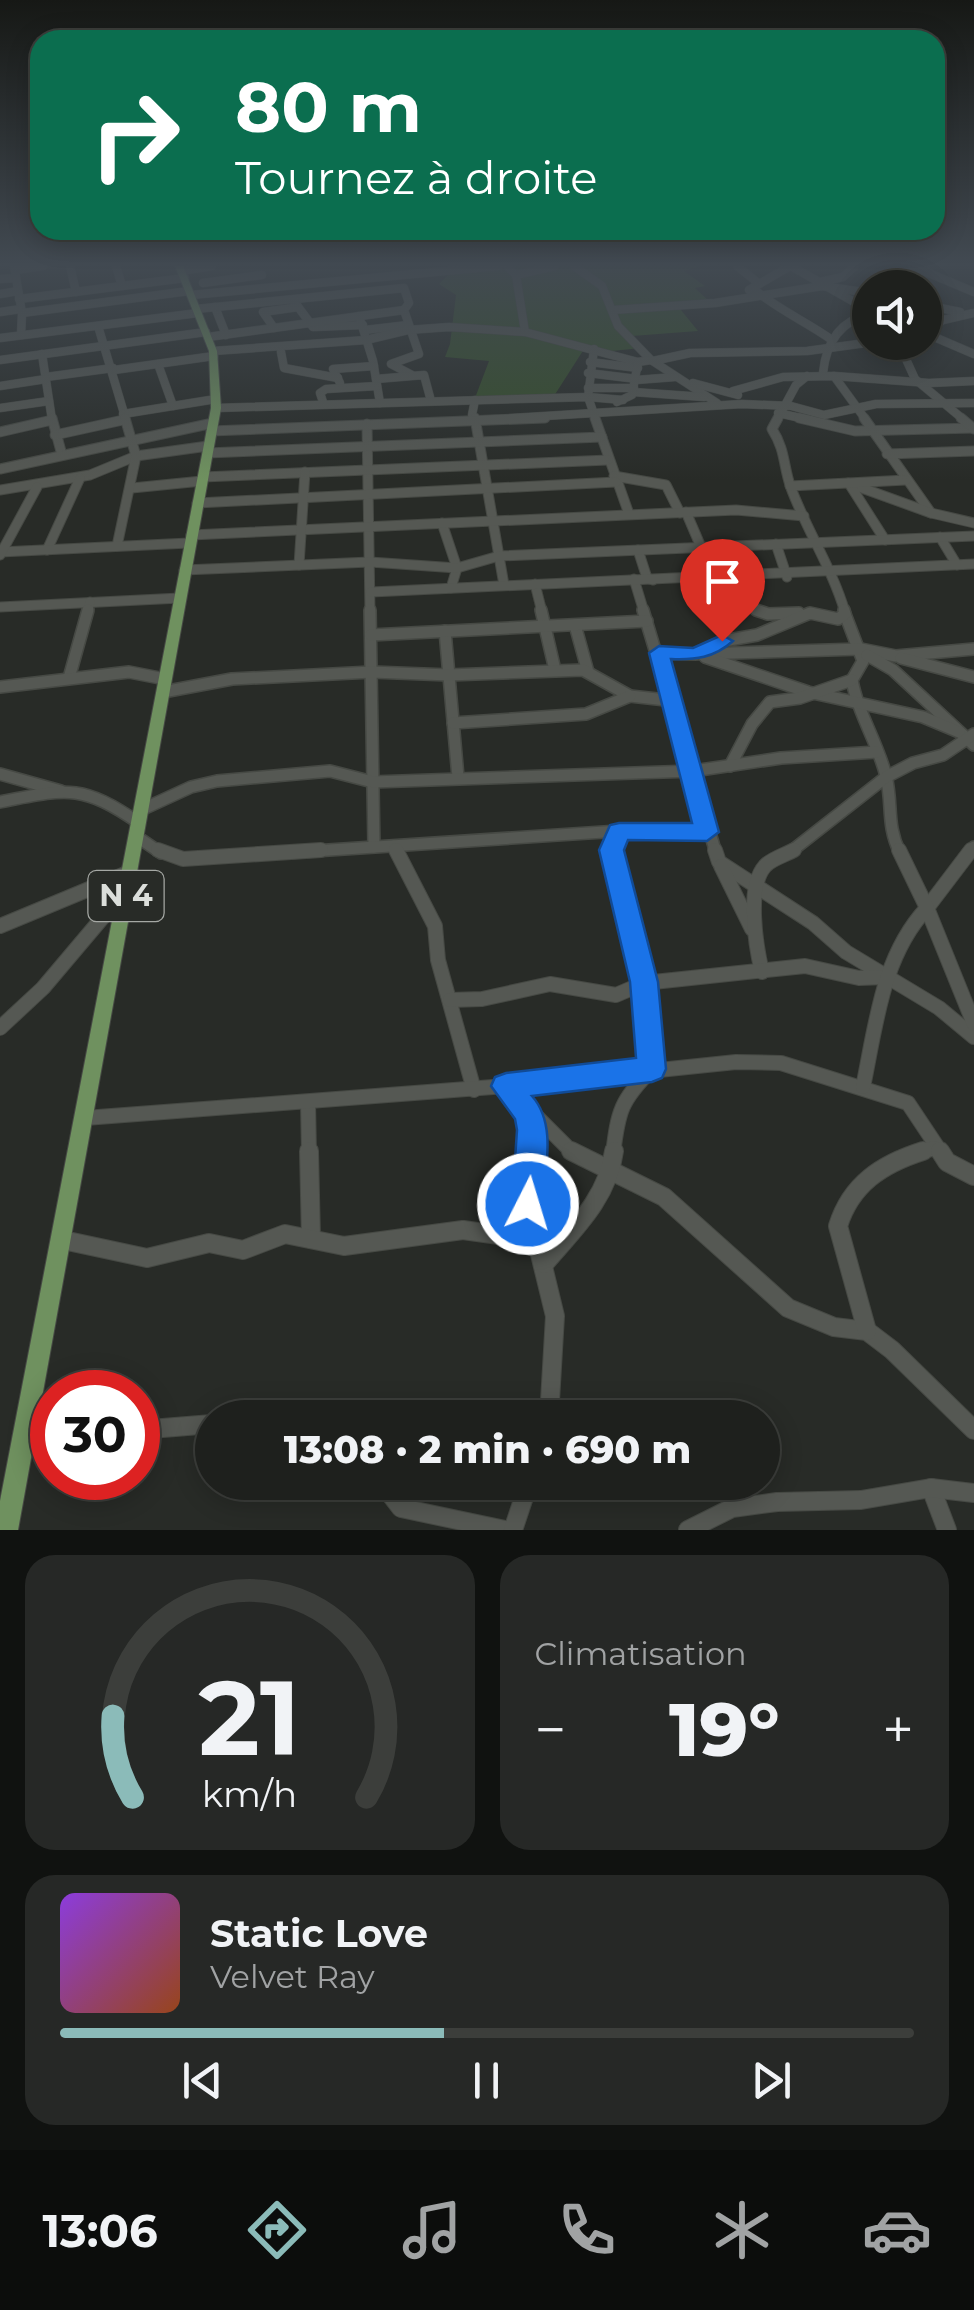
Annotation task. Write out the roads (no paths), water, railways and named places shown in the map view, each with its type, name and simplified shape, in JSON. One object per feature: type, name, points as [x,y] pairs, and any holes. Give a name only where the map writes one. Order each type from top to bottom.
[{"type":"main road","name":"N 4","points":[[6,1530],[64,1240],[212,426],[208,337]]},
{"type":"street","points":[[101,337],[136,456],[117,546]]},
{"type":"street","points":[[0,360],[167,337]]},
{"type":"street","points":[[178,337],[187,360]]},
{"type":"street","points":[[183,337],[210,344],[295,337]]},
{"type":"street","points":[[49,401],[2,408],[1,386],[187,360],[222,337]]},
{"type":"street","points":[[366,337],[380,403]]},
{"type":"street","points":[[392,364],[419,356],[412,337]]},
{"type":"street","points":[[548,337],[594,348],[638,365]]},
{"type":"street","points":[[629,337],[652,360],[721,405]]},
{"type":"street","points":[[823,337],[831,344]]},
{"type":"street","points":[[836,337],[823,368],[796,385],[772,429],[784,448],[790,486],[834,574],[859,647],[862,661],[852,680],[856,702],[886,777],[890,832],[944,940],[953,975],[974,1024]]},
{"type":"street","points":[[942,340],[974,354]]},
{"type":"street","points":[[590,362],[638,365],[690,353],[807,351],[852,343]]},
{"type":"street","points":[[594,348],[588,392],[608,460],[630,514]]},
{"type":"street","points":[[807,351],[834,376],[932,512]]},
{"type":"street","points":[[280,352],[284,368],[340,383],[426,376],[431,401]]},
{"type":"street","points":[[42,354],[52,420],[62,455]]},
{"type":"street","points":[[371,354],[412,375]]},
{"type":"street","points":[[908,360],[941,404],[974,428]]},
{"type":"street","points":[[158,364],[172,406]]},
{"type":"street","points":[[595,415],[623,400],[635,385],[638,365]]},
{"type":"street","points":[[340,383],[332,369],[374,366]]},
{"type":"street","points":[[588,373],[708,398]]},
{"type":"street","points":[[735,390],[755,382],[807,376]]},
{"type":"street","points":[[834,376],[923,383],[974,380]]},
{"type":"street","points":[[0,468],[323,402],[475,400],[588,392],[679,379],[735,390],[796,385]]},
{"type":"street","points":[[323,402],[319,395],[322,391],[340,383]]},
{"type":"street","points":[[735,390],[755,404]]},
{"type":"street","points":[[588,392],[623,400]]},
{"type":"street","points":[[475,400],[472,415],[477,420],[504,585]]},
{"type":"street","points":[[835,414],[854,406],[974,403]]},
{"type":"street","points":[[0,490],[37,487],[85,476],[212,426],[477,420],[755,404],[835,414],[869,424],[974,428]]},
{"type":"street","points":[[55,435],[172,406],[212,426],[366,447],[602,437]]},
{"type":"street","points":[[780,409],[844,430],[869,424]]},
{"type":"street","points":[[0,432],[52,420]]},
{"type":"street","points":[[367,424],[374,847]]},
{"type":"street","points":[[73,431],[110,445]]},
{"type":"street","points":[[47,550],[85,476],[99,466],[96,448]]},
{"type":"street","points":[[887,454],[974,452]]},
{"type":"street","points":[[49,484],[51,457]]},
{"type":"street","points":[[132,488],[260,474],[608,460]]},
{"type":"street","points":[[299,565],[305,472]]},
{"type":"street","points":[[257,500],[260,474]]},
{"type":"street","points":[[197,503],[488,490],[630,476],[666,485],[701,548]]},
{"type":"street","points":[[790,486],[906,480]]},
{"type":"street","points":[[848,483],[974,522]]},
{"type":"street","points":[[848,483],[886,540]]},
{"type":"street","points":[[1,553],[37,487]]},
{"type":"street","points":[[1,553],[303,528],[736,510],[804,516]]},
{"type":"street","points":[[442,523],[457,568],[452,588]]},
{"type":"street","points":[[184,570],[370,562],[457,568],[499,556],[974,536]]},
{"type":"street","points":[[940,537],[957,565]]},
{"type":"street","points":[[776,544],[787,577]]},
{"type":"street","points":[[638,550],[647,622],[693,771],[707,832],[752,930],[762,972]]},
{"type":"street","points":[[371,592],[640,579],[787,577],[974,564]]},
{"type":"street","points":[[640,579],[700,584],[706,592],[768,614],[826,614],[859,647],[893,670],[968,738]]},
{"type":"street","points":[[534,584],[555,670]]},
{"type":"street","points":[[0,606],[180,598]]},
{"type":"street","points":[[69,678],[90,602]]},
{"type":"street","points":[[696,654],[722,641],[756,635],[810,613],[838,619],[845,614]]},
{"type":"street","points":[[371,634],[647,622]]},
{"type":"street","points":[[574,625],[588,672]]},
{"type":"street","points":[[445,631],[458,777]]},
{"type":"street","points":[[659,653],[859,647],[974,676]]},
{"type":"street","points":[[896,656],[974,649]]},
{"type":"street","points":[[696,654],[808,692],[924,717],[968,738]]},
{"type":"street","points":[[0,687],[129,672],[164,685],[372,672],[449,675],[555,670],[588,672],[630,696],[666,700],[669,693]]},
{"type":"street","points":[[730,766],[752,724],[770,702],[790,704],[808,692],[852,680]]},
{"type":"street","points":[[453,723],[586,714],[630,696]]},
{"type":"street","points":[[752,930],[760,874],[766,864],[798,848],[886,777],[913,763],[943,755],[968,738]]},
{"type":"street","points":[[139,823],[191,787],[217,780],[330,771],[373,782],[693,771],[876,752]]},
{"type":"street","points":[[0,774],[61,791]]},
{"type":"street","points":[[0,802],[61,791],[91,792],[139,823],[172,858],[619,831],[707,832]]},
{"type":"street","points":[[619,831],[612,850],[644,982],[652,1069]]},
{"type":"street","points":[[394,846],[434,926],[438,960],[474,1090]]},
{"type":"street","points":[[862,1087],[886,977],[917,917],[974,847]]},
{"type":"street","points":[[718,862],[886,977],[939,1008],[974,1037]]},
{"type":"street","points":[[0,926],[129,880]]},
{"type":"street","points":[[0,1028],[43,988],[129,880]]},
{"type":"street","points":[[450,1000],[482,998],[550,984],[616,995],[644,982],[804,966],[859,978],[886,977]]},
{"type":"street","points":[[84,1118],[474,1090],[736,1062],[781,1064],[908,1103],[934,1148],[947,1162],[974,1176]]},
{"type":"street","points":[[540,1256],[593,1206],[611,1174],[618,1114],[627,1094],[652,1069]]},
{"type":"street","points":[[506,1086],[564,1146],[611,1174],[664,1197],[788,1308],[834,1327],[867,1331],[892,1350],[974,1430]]},
{"type":"street","points":[[308,1102],[312,1238]]},
{"type":"street","points":[[529,1114],[533,1144],[526,1190],[557,1340],[552,1400]]},
{"type":"street","points":[[867,1331],[838,1226],[841,1211],[876,1171],[898,1158],[934,1148]]},
{"type":"street","points":[[64,1240],[148,1258],[208,1243],[243,1250],[285,1234],[344,1246],[390,1237],[476,1230],[513,1237],[540,1256]]},
{"type":"street","points":[[160,1428],[195,1425]]},
{"type":"street","points":[[26,1436],[30,1436]]},
{"type":"street","points":[[688,1530],[732,1508],[777,1502],[861,1500],[930,1488],[974,1494]]},
{"type":"street","points":[[930,1488],[947,1530]]},
{"type":"street","points":[[391,1500],[402,1508],[509,1530],[522,1500]]}]
